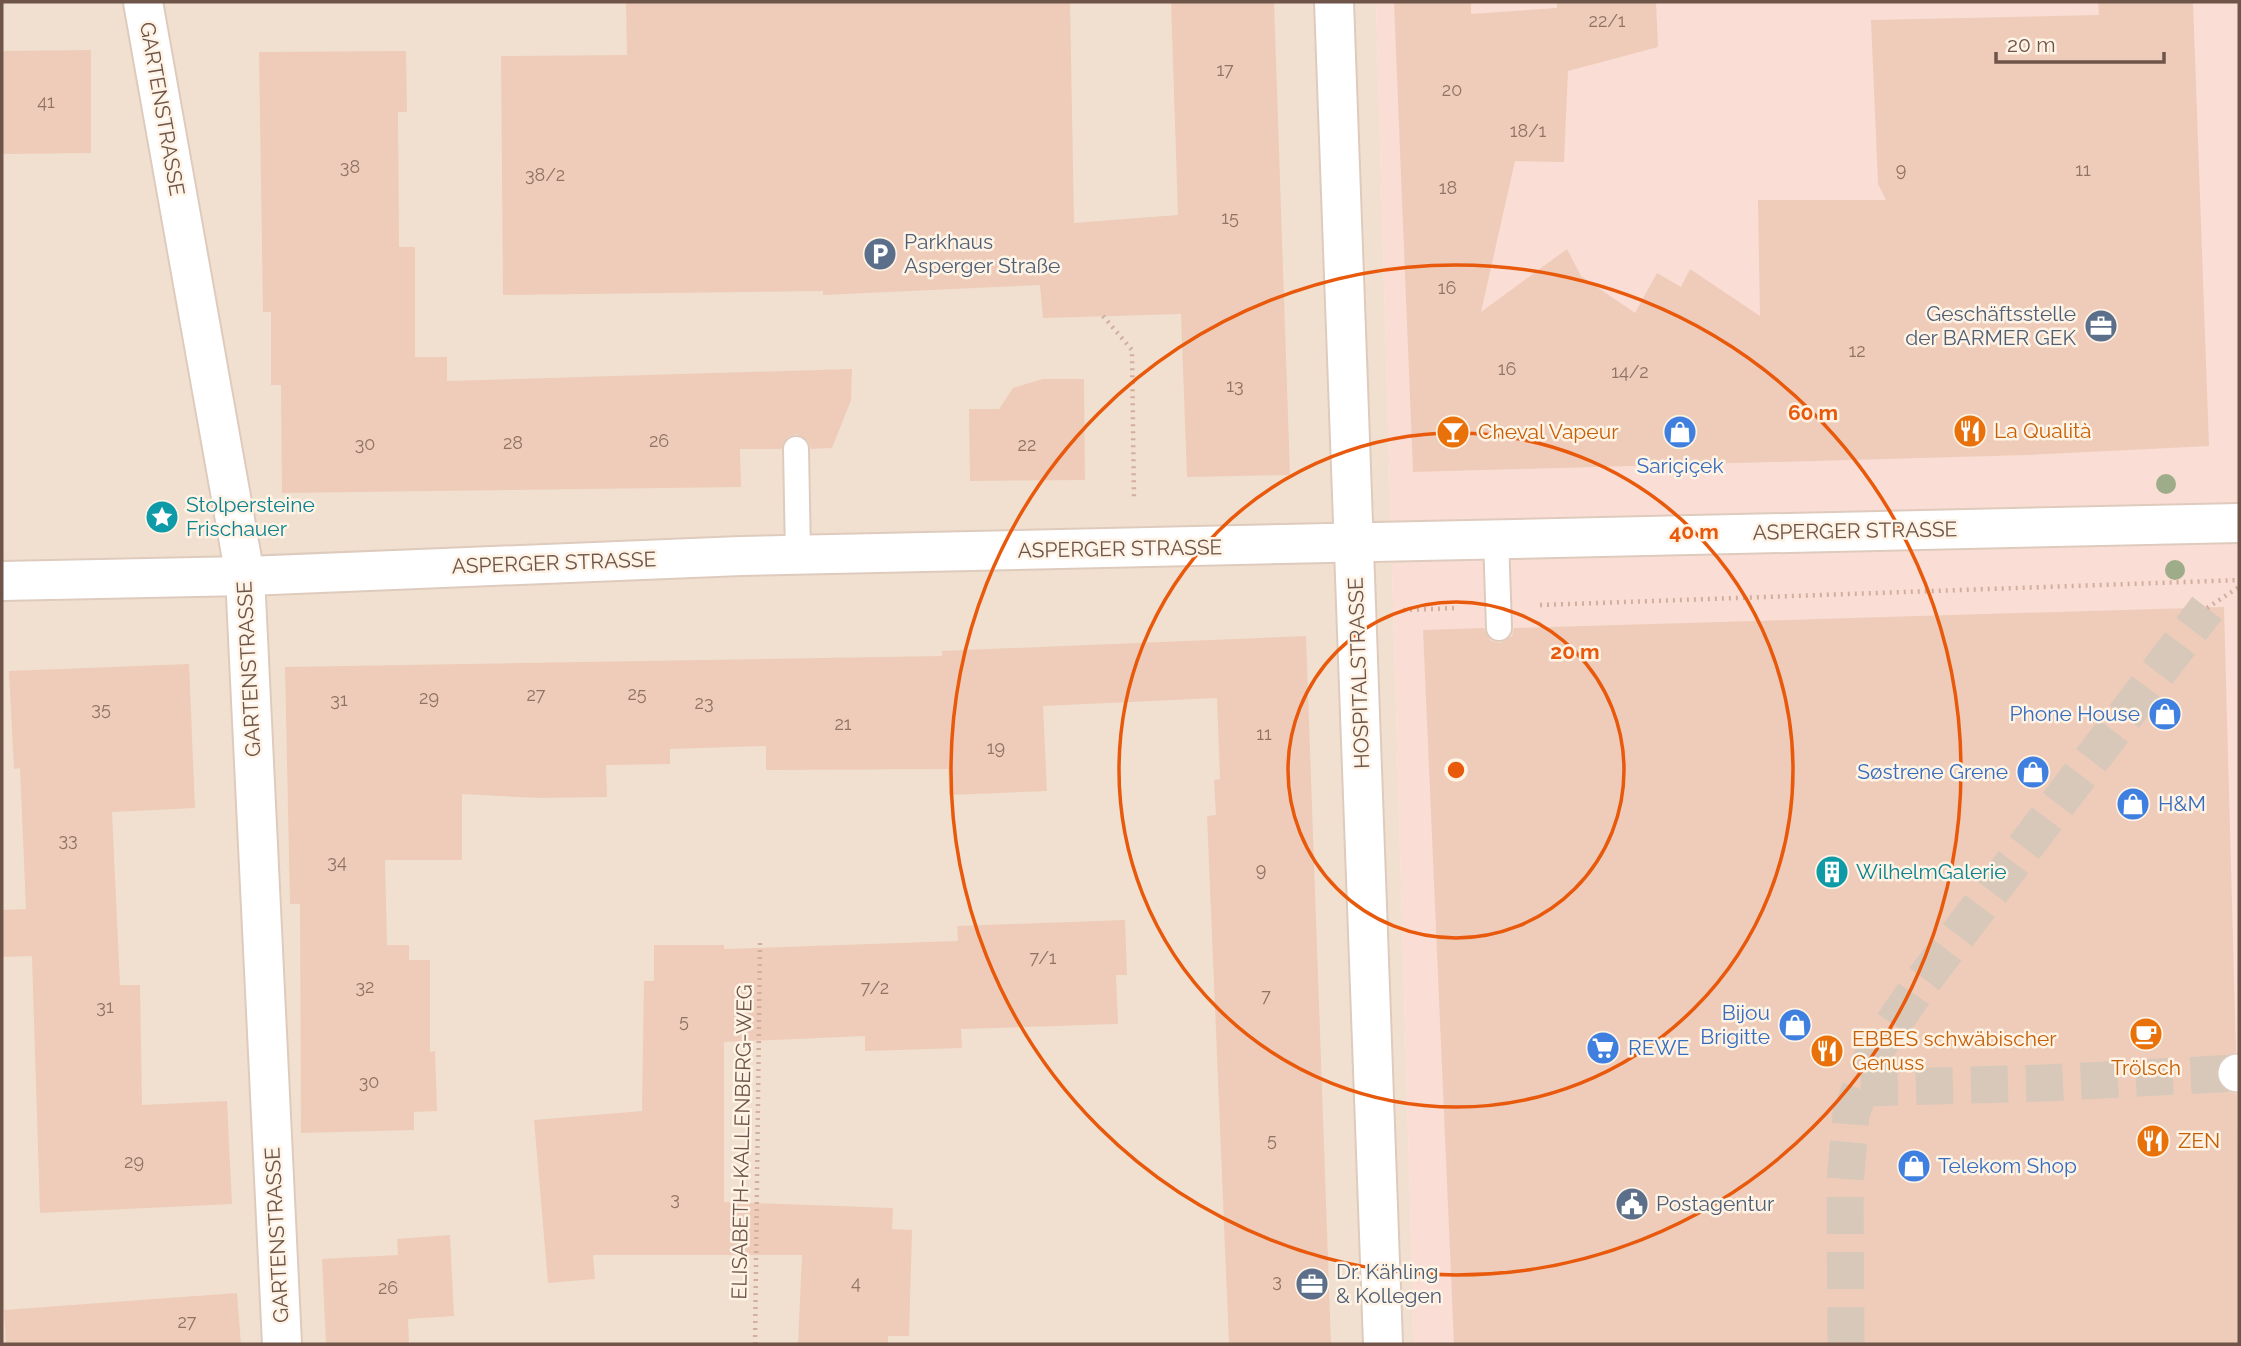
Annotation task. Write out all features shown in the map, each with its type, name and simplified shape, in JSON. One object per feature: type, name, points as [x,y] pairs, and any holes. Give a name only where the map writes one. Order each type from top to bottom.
[{"type":"street","name":"GARTENSTRASSE","points":[[143,2],[245,576],[282,1344]]},
{"type":"street","name":"HOSPITALSTRASSE","points":[[1334,2],[1383,1344]]},
{"type":"street","name":"ASPERGER STRASSE","points":[[2,581],[245,576],[798,555],[1354,545],[1496,538],[2239,523]]},
{"type":"lane","points":[[796,449],[798,555]]},
{"type":"lane","points":[[1496,538],[1499,617]]},
{"type":"path","points":[[1102,316],[1132,350],[1135,549]]},
{"type":"path","points":[[1357,611],[1499,617],[2239,580]]},
{"type":"path","points":[[2207,608],[2239,587]]},
{"type":"path","name":"ELISABETH-KALLENBERG-WEG","points":[[755,1344],[760,941]]},
{"type":"shaded area","points":[[2,2],[1376,2],[1414,1344],[2,1344]]},
{"type":"shaded area","points":[[1376,2],[2239,2],[2239,1344],[1414,1344]]},
{"type":"building","name":"Parkhaus Asperger Straße","points":[[626,2],[1070,2],[1074,223],[1178,215],[1171,2],[1274,2],[1290,475],[1187,477],[1181,314],[1043,318],[1040,285],[823,295],[823,291],[503,295],[501,56],[627,55]]},
{"type":"building","points":[[1394,2],[1471,2],[1471,14],[1557,8],[1557,2],[1656,2],[1658,47],[1568,71],[1564,162],[1515,161],[1481,312],[1567,249],[1581,276],[1635,313],[1657,273],[1681,287],[1690,269],[1760,316],[1758,200],[1886,200],[1878,184],[1871,20],[2099,15],[2098,2],[2193,2],[2209,446],[2027,455],[1413,472]]},
{"type":"building","points":[[91,50],[91,153],[2,154],[2,51]]},
{"type":"building","points":[[406,51],[407,112],[398,112],[399,247],[415,247],[415,357],[447,357],[447,381],[852,369],[851,400],[832,448],[811,449],[808,441],[796,434],[788,437],[781,449],[740,449],[741,487],[282,493],[281,385],[271,385],[271,312],[263,312],[259,52]]},
{"type":"building","points":[[1043,379],[1084,379],[1085,480],[970,481],[969,409],[999,409],[1013,388]]},
{"type":"building","name":"WilhelmGalerie","points":[[2224,607],[2236,1052],[2219,1062],[2216,1074],[2226,1091],[2237,1094],[2239,1344],[1454,1344],[1423,630],[1484,628],[1491,641],[1500,643],[1512,636],[1514,628]]},
{"type":"building","points":[[1306,636],[1331,1344],[1229,1344],[1207,816],[1216,815],[1214,780],[1220,779],[1217,698],[1043,706],[1047,791],[949,795],[948,769],[766,770],[766,746],[670,749],[670,764],[606,765],[607,797],[539,798],[462,794],[462,860],[385,860],[387,945],[409,945],[409,960],[430,960],[430,1052],[435,1051],[437,1111],[414,1112],[414,1130],[301,1133],[300,904],[290,904],[285,667],[942,656],[942,651]]},
{"type":"building","points":[[189,664],[195,808],[112,812],[120,985],[140,985],[142,1105],[227,1101],[232,1204],[40,1213],[32,956],[2,957],[2,910],[26,909],[20,768],[14,769],[9,671]]},
{"type":"building","points":[[1125,920],[1127,975],[1116,975],[1118,1024],[961,1029],[962,1048],[865,1051],[865,1036],[724,1042],[724,1202],[893,1208],[892,1229],[912,1230],[909,1336],[888,1336],[888,1344],[798,1344],[802,1255],[593,1255],[595,1279],[548,1283],[534,1120],[642,1111],[644,981],[654,981],[654,945],[724,945],[724,949],[958,941],[957,926]]},
{"type":"building","points":[[450,1235],[454,1316],[408,1319],[409,1344],[326,1344],[322,1259],[398,1255],[397,1239]]},
{"type":"building","points":[[237,1293],[241,1344],[6,1344],[4,1310]]},
{"type":"tunnel","points":[[1846,1344],[1845,1184],[1851,1114],[1874,1052],[1919,986],[2207,608]]},
{"type":"tunnel","points":[[1861,1088],[2045,1083],[2237,1073]]},
{"type":"place","name":"Parkhaus Asperger Straße","points":[[880,254]]},
{"type":"place","name":"Geschäftsstelle der BARMER GEK","points":[[2101,326]]},
{"type":"place","name":"La Qualità","points":[[1970,431]]},
{"type":"place","name":"Cheval Vapeur","points":[[1453,432]]},
{"type":"place","name":"Sariçiçek","points":[[1680,432]]},
{"type":"place","name":"Stolpersteine Frischauer","points":[[162,517]]},
{"type":"place","name":"Phone House","points":[[2165,714]]},
{"type":"place","name":"Søstrene Grene","points":[[2033,772]]},
{"type":"place","name":"H&M","points":[[2133,804]]},
{"type":"place","name":"WilhelmGalerie","points":[[1832,872]]},
{"type":"place","name":"Bijou Brigitte","points":[[1795,1025]]},
{"type":"place","name":"Trölsch","points":[[2146,1034]]},
{"type":"place","name":"REWE","points":[[1603,1048]]},
{"type":"place","name":"EBBES schwäbischer Genuss","points":[[1827,1051]]},
{"type":"place","name":"ZEN","points":[[2153,1141]]},
{"type":"place","name":"Telekom Shop","points":[[1914,1166]]},
{"type":"place","name":"Postagentur","points":[[1632,1204]]},
{"type":"place","name":"Dr. Kähling & Kollegen","points":[[1312,1284]]}]
